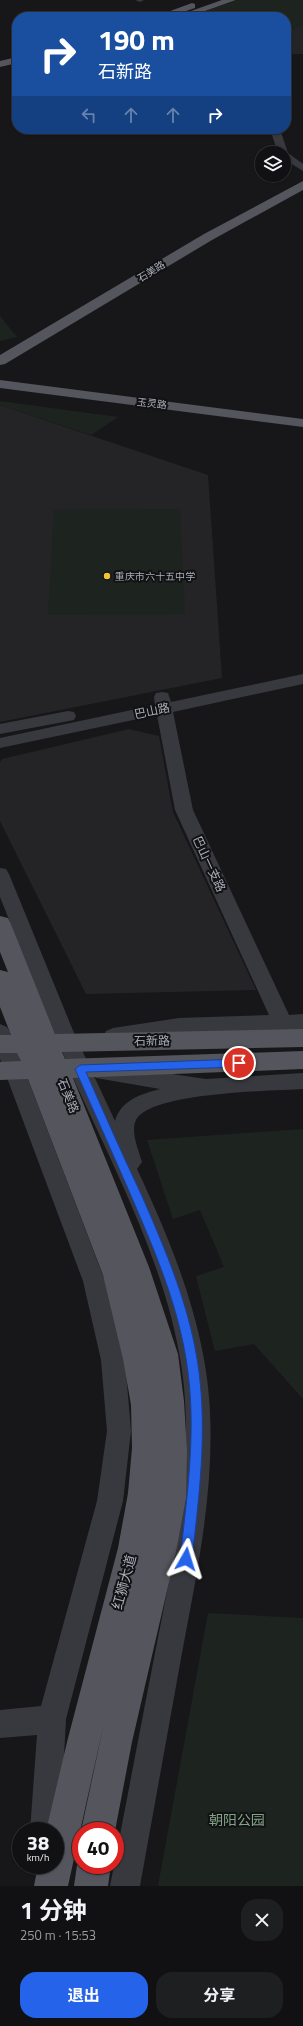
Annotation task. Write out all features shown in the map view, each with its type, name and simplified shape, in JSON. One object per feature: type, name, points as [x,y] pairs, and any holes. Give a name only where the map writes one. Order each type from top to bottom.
[{"type":"main road","points":[[174,12],[211,0]]},
{"type":"main road","points":[[194,12],[231,0]]},
{"type":"main road","points":[[0,58],[12,55]]},
{"type":"main road","points":[[0,64],[12,61]]},
{"type":"main road","name":"石美路","points":[[0,361],[208,237],[303,185]]},
{"type":"main road","name":"石美路","points":[[0,372],[224,241],[303,198]]},
{"type":"main road","name":"玉灵路","points":[[0,384],[303,431]]},
{"type":"main road","name":"玉灵路","points":[[0,393],[303,424]]},
{"type":"main road","name":"石美路","points":[[0,924],[126,1271]]},
{"type":"main road","name":"石美路","points":[[0,978],[126,1271]]},
{"type":"main road","name":"石新路","points":[[2,1040],[69,1043],[303,1038]]},
{"type":"main road","name":"石新路","points":[[8,1071],[303,1060]]},
{"type":"main road","points":[[100,1822],[116,1742],[161,1552],[170,1498],[172,1443],[170,1401],[164,1354],[126,1271]]},
{"type":"main road","name":"红狮大道","points":[[51,1886],[84,1738],[133,1548],[144,1493],[146,1448],[145,1405],[137,1359],[126,1271]]},
{"type":"main road","points":[[91,1886],[93,1874]]},
{"type":"street","points":[[277,134],[280,146]]},
{"type":"street","points":[[291,160],[303,168]]},
{"type":"street","name":"巴山路","points":[[0,743],[303,669]]},
{"type":"street","name":"巴山路","points":[[0,729],[303,679]]},
{"type":"street","name":"巴山一支路","points":[[163,703],[184,810],[282,1022]]},
{"type":"street","points":[[0,874],[80,1069],[167,1265],[183,1318],[194,1372],[196,1476],[186,1559],[125,1886]]},
{"type":"street","points":[[69,1043],[179,1026],[303,1022]]},
{"type":"street","points":[[2,1040],[8,1071],[94,1281],[113,1360],[119,1431],[110,1501],[52,1719],[46,1822]]},
{"type":"street","points":[[80,1069],[206,1087]]},
{"type":"street","points":[[142,1206],[125,1135],[124,1124],[127,1116],[146,1101],[206,1087],[303,1081]]},
{"type":"street","points":[[0,1724],[52,1719]]},
{"type":"street","points":[[42,1886],[43,1874]]},
{"type":"shaded area","points":[[303,25],[303,54],[291,54],[291,29]]},
{"type":"shaded area","name":"重庆市六十五中学","points":[[0,405],[208,475],[222,678],[0,722]]},
{"type":"shaded area","points":[[129,729],[159,736],[173,812],[256,990],[86,994],[0,821],[0,762],[2,759]]},
{"type":"green space","points":[[238,0],[303,0],[303,25],[291,29],[291,12],[202,12]]},
{"type":"green space","points":[[0,316],[17,337],[0,341]]},
{"type":"green space","points":[[0,401],[118,417],[91,435],[0,405]]},
{"type":"green space","points":[[180,509],[185,614],[48,615],[54,510]]},
{"type":"green space","points":[[303,1129],[303,1399],[254,1344],[215,1351],[196,1276],[224,1267],[200,1210],[173,1219],[147,1140]]},
{"type":"green space","name":"朝阳公园","points":[[208,1613],[303,1618],[303,1886],[158,1886]]},
{"type":"place","name":"重庆市六十五中学","points":[[107,576]]},
{"type":"route","points":[[186,1559],[196,1476],[197,1419],[194,1372],[183,1318],[167,1265],[80,1069],[239,1063]]}]
